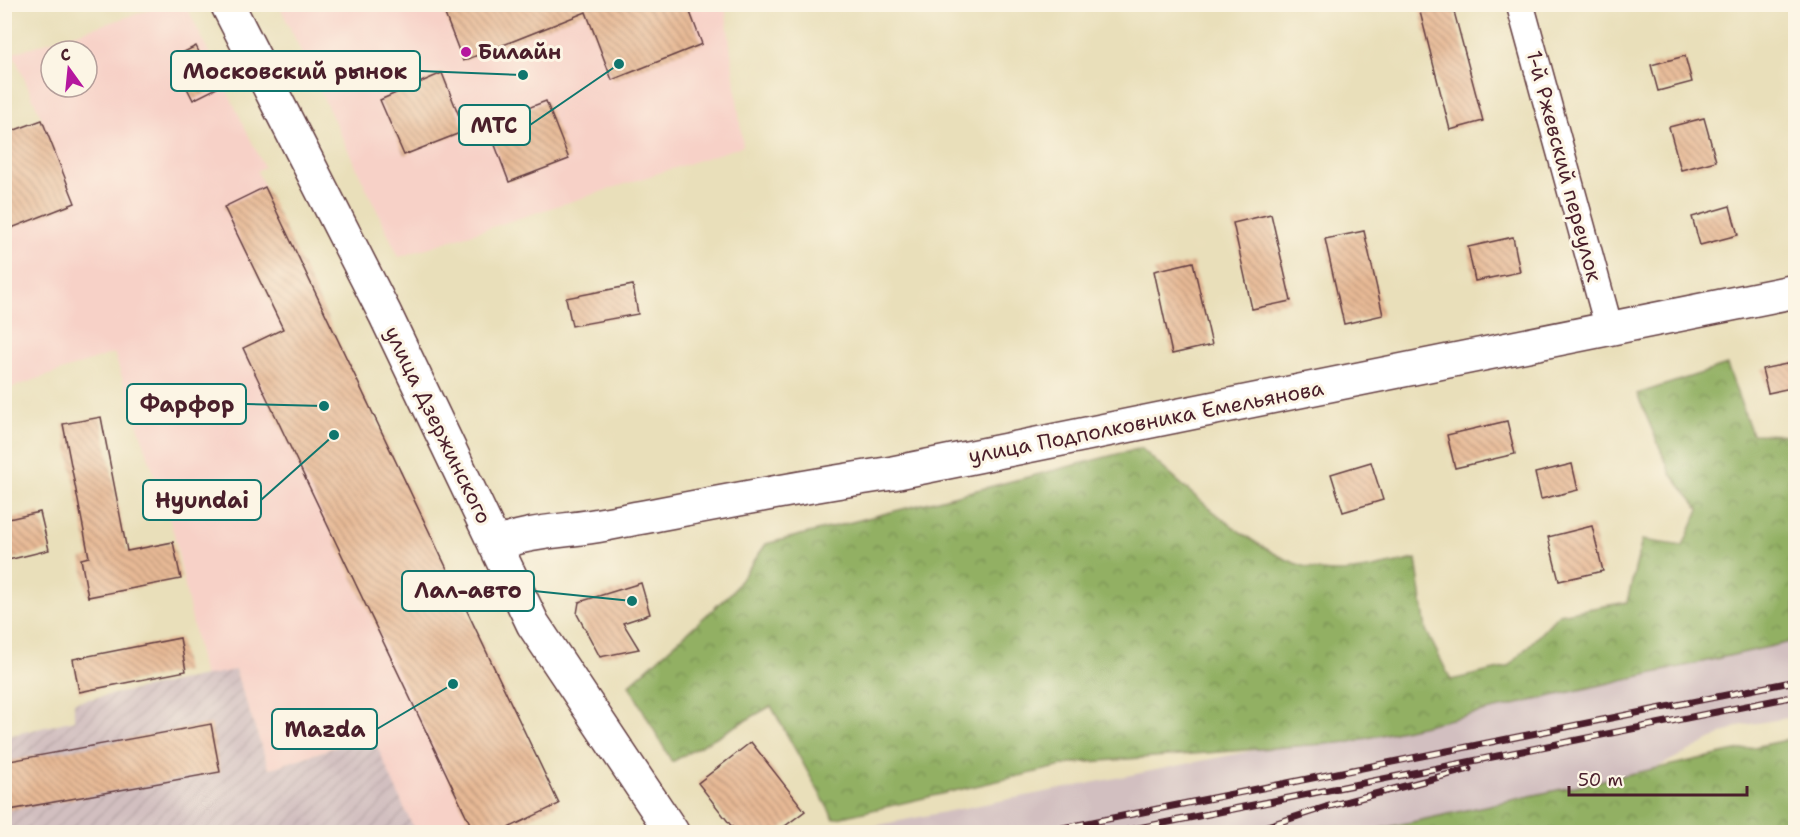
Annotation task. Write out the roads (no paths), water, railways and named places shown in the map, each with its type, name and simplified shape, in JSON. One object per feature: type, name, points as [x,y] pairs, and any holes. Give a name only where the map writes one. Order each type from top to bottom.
[{"type":"main road","name":"улица Дзержинского","points":[[226,4],[385,315],[533,624],[672,832]]},
{"type":"main road","name":"улица Подполковника Емельянова","points":[[495,545],[534,532],[593,527],[893,473],[1796,291]]},
{"type":"street","name":"1-й Ржевский переулок","points":[[1520,4],[1609,328]]},
{"type":"railway","points":[[1043,832],[1796,681]]},
{"type":"railway","points":[[1119,832],[1796,696]]},
{"type":"railway","points":[[1249,832],[1326,807],[1469,769]]},
{"type":"place","name":"Билайн","points":[[466,52]]},
{"type":"place","name":"МТС","points":[[619,64]]},
{"type":"place","name":"Московский рынок","points":[[523,75]]},
{"type":"place","name":"Фарфор","points":[[324,406]]},
{"type":"place","name":"Hyundai","points":[[334,435]]},
{"type":"place","name":"Лал-авто","points":[[632,601]]},
{"type":"place","name":"Mazda","points":[[453,684]]}]
